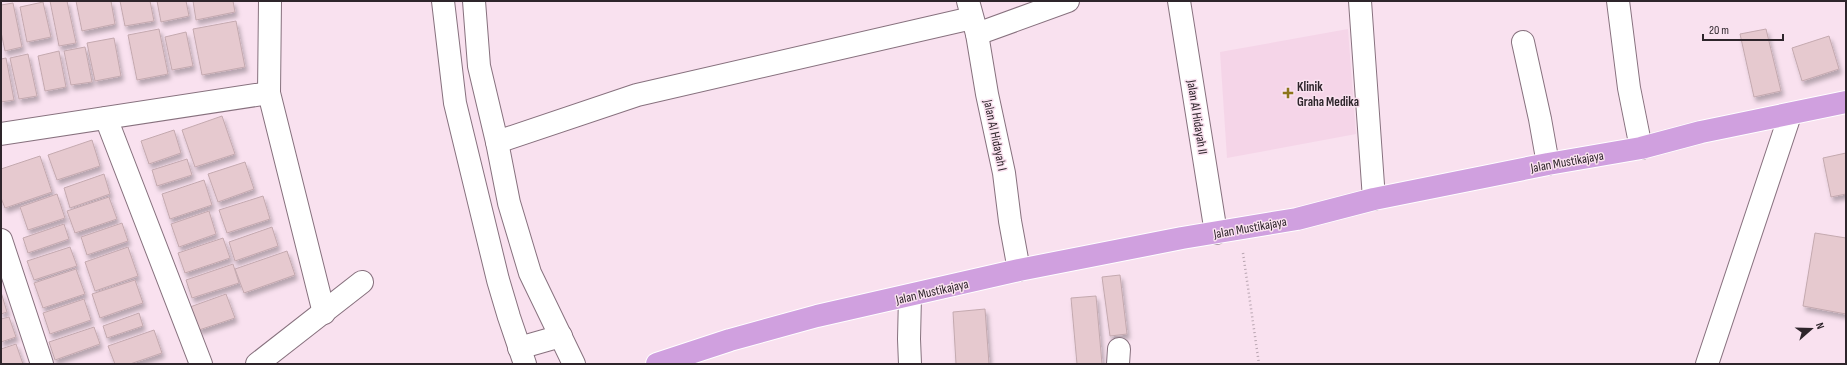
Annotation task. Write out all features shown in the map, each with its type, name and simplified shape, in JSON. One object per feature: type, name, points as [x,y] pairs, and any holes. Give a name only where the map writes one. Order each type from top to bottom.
[{"type":"main road","name":"Jalan Mustikajaya","points":[[657,364],[730,340],[817,316],[1019,270],[1216,232],[1296,219],[1374,199],[1548,164],[1641,148],[1708,131],[1790,115],[1846,102]]},
{"type":"street","points":[[270,1],[270,93],[324,313]]},
{"type":"street","points":[[443,1],[455,103],[498,280],[522,356],[561,336]]},
{"type":"street","points":[[474,1],[479,66],[497,142],[509,204],[530,273],[574,364]]},
{"type":"street","points":[[497,142],[638,95],[972,18],[1068,1]]},
{"type":"street","name":"Jalan Al Hidayah II","points":[[1179,1],[1216,232]]},
{"type":"street","points":[[1360,1],[1374,199]]},
{"type":"street","points":[[1618,1],[1629,88],[1641,148]]},
{"type":"street","name":"Jalan Al Hidayah I","points":[[972,18],[1004,173],[1010,221],[1019,270]]},
{"type":"street","points":[[1523,42],[1548,164]]},
{"type":"street","points":[[1,134],[270,93]]},
{"type":"street","points":[[1707,364],[1790,115]]},
{"type":"street","points":[[106,118],[201,364]]},
{"type":"street","points":[[1,240],[42,364]]},
{"type":"street","points":[[257,364],[362,282]]},
{"type":"street","points":[[910,296],[908,339],[910,364]]},
{"type":"path","points":[[1240,228],[1259,364]]},
{"type":"shaded area","name":"Klinik Graha Medika","points":[[1348,29],[1356,134],[1227,158],[1220,52]]},
{"type":"building","points":[[50,1],[67,1],[76,43],[59,46]]},
{"type":"building","points":[[76,1],[111,1],[115,24],[82,31]]},
{"type":"building","points":[[120,1],[150,1],[154,21],[125,26]]},
{"type":"building","points":[[157,1],[186,1],[189,16],[161,22]]},
{"type":"building","points":[[193,1],[233,1],[235,12],[196,20]]},
{"type":"building","points":[[43,2],[51,37],[27,42],[20,7]]},
{"type":"building","points":[[13,3],[22,47],[5,51],[1,32],[1,5]]},
{"type":"building","points":[[236,21],[245,67],[202,75],[193,29]]},
{"type":"building","points":[[159,29],[168,74],[137,80],[128,35]]},
{"type":"building","points":[[1766,29],[1781,91],[1754,97],[1740,34]]},
{"type":"building","points":[[186,32],[193,66],[172,70],[165,37]]},
{"type":"building","points":[[1829,36],[1839,69],[1802,81],[1792,48]]},
{"type":"building","points":[[114,38],[121,76],[95,81],[87,43]]},
{"type":"building","points":[[85,47],[92,82],[71,85],[64,51]]},
{"type":"building","points":[[59,51],[66,87],[45,91],[38,56]]},
{"type":"building","points":[[28,54],[37,96],[19,99],[10,58]]},
{"type":"building","points":[[6,58],[14,100],[1,102],[1,59]]},
{"type":"building","points":[[222,116],[235,154],[195,167],[182,130]]},
{"type":"building","points":[[174,130],[181,153],[149,164],[141,141]]},
{"type":"building","points":[[92,140],[100,166],[57,180],[48,155]]},
{"type":"building","points":[[1846,153],[1846,194],[1831,197],[1823,158]]},
{"type":"building","points":[[40,156],[52,192],[5,208],[1,198],[1,169]]},
{"type":"building","points":[[187,159],[192,175],[157,186],[152,170]]},
{"type":"building","points":[[245,162],[254,189],[218,202],[208,174]]},
{"type":"building","points":[[104,174],[110,194],[70,208],[64,188]]},
{"type":"building","points":[[204,180],[212,205],[170,219],[162,194]]},
{"type":"building","points":[[57,194],[65,218],[28,230],[20,207]]},
{"type":"building","points":[[263,196],[270,219],[227,233],[219,210]]},
{"type":"building","points":[[109,197],[117,219],[75,233],[67,211]]},
{"type":"building","points":[[209,211],[216,234],[179,247],[171,224]]},
{"type":"building","points":[[122,223],[128,241],[87,255],[81,237]]},
{"type":"building","points":[[64,224],[69,239],[28,253],[23,238]]},
{"type":"building","points":[[272,227],[278,246],[235,261],[229,242]]},
{"type":"building","points":[[1815,233],[1846,238],[1846,314],[1803,306]]},
{"type":"building","points":[[223,238],[230,258],[185,273],[178,253]]},
{"type":"building","points":[[70,247],[77,266],[34,280],[27,261]]},
{"type":"building","points":[[128,247],[138,276],[95,291],[85,262]]},
{"type":"building","points":[[287,251],[295,275],[244,293],[235,269]]},
{"type":"building","points":[[233,264],[239,283],[192,298],[186,280]]},
{"type":"building","points":[[76,269],[85,294],[43,308],[34,283]]},
{"type":"building","points":[[1120,275],[1127,334],[1110,336],[1102,277]]},
{"type":"building","points":[[135,280],[143,303],[100,318],[92,294]]},
{"type":"building","points":[[1,292],[7,312],[1,314]]},
{"type":"building","points":[[226,294],[235,318],[199,330],[190,307]]},
{"type":"building","points":[[1096,296],[1102,364],[1077,364],[1071,298]]},
{"type":"building","points":[[84,299],[91,320],[50,334],[43,313]]},
{"type":"building","points":[[985,309],[989,364],[956,364],[953,312]]},
{"type":"building","points":[[139,313],[143,326],[107,338],[103,326]]},
{"type":"building","points":[[9,317],[16,337],[1,342],[1,319]]},
{"type":"building","points":[[94,327],[100,344],[55,360],[49,342]]},
{"type":"building","points":[[154,330],[162,353],[130,364],[115,364],[108,346]]},
{"type":"building","points":[[16,344],[23,364],[1,364],[1,349]]},
{"type":"place","name":"Klinik Graha Medika","points":[[1288,93]]}]
